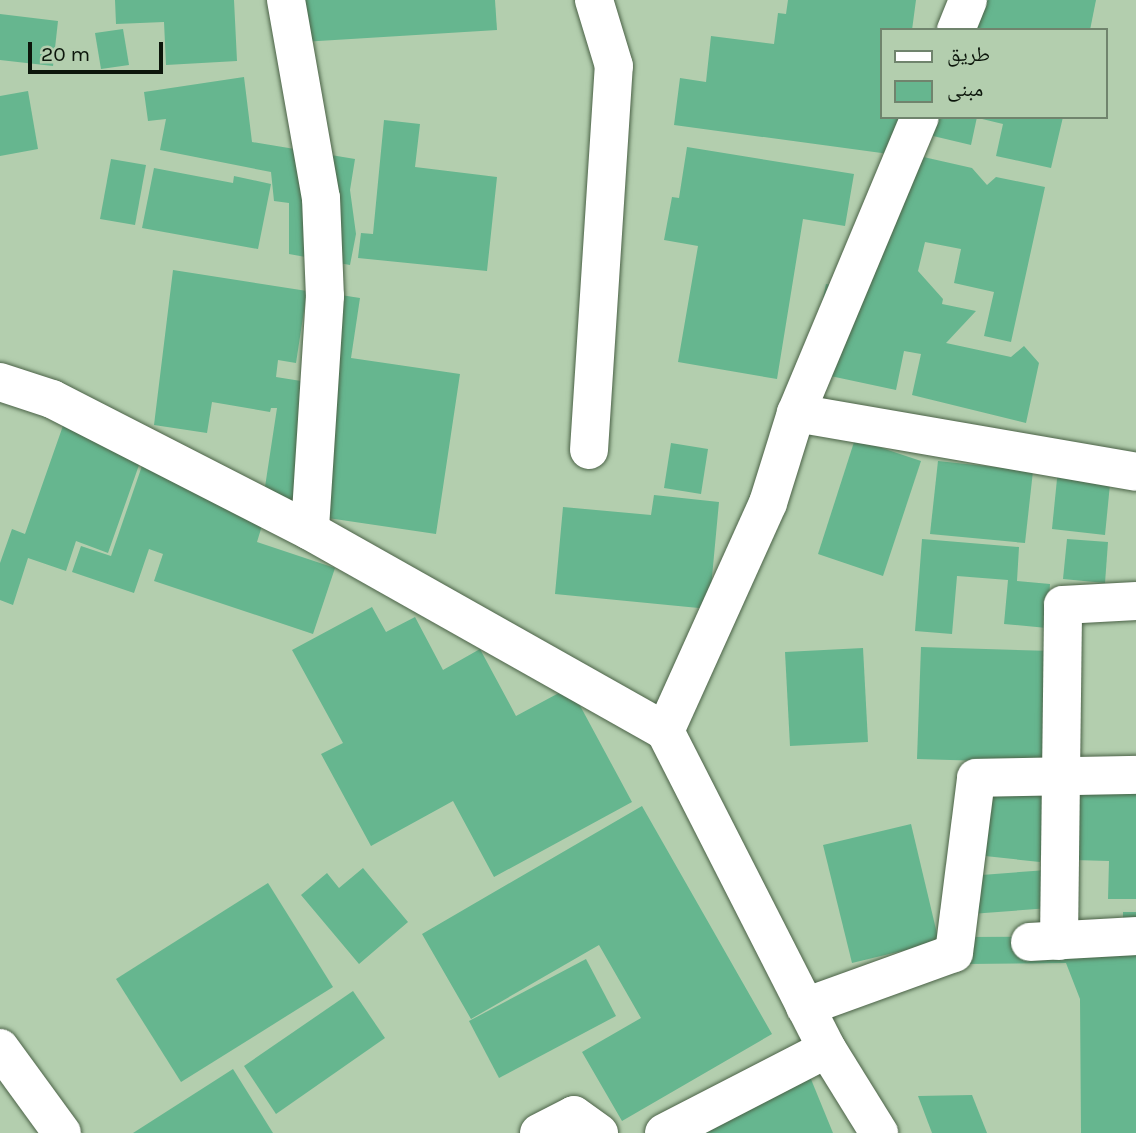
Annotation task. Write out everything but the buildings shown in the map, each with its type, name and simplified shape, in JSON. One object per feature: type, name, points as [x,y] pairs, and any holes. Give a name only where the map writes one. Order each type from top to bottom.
[{"type":"street","points":[[286,0],[322,222],[325,296],[310,531]]},
{"type":"street","points":[[589,450],[614,66],[594,0]]},
{"type":"street","points":[[957,28],[968,0]]},
{"type":"street","points":[[665,731],[768,503],[796,413],[919,119]]},
{"type":"street","points":[[0,382],[52,399],[310,531],[665,731],[827,1049],[878,1133]]},
{"type":"street","points":[[796,413],[1136,472]]},
{"type":"street","points":[[1136,601],[1063,605],[1058,776],[1044,942],[1136,936]]},
{"type":"street","points":[[805,1007],[954,953],[976,778],[1136,775]]},
{"type":"street","points":[[0,1048],[62,1133]]},
{"type":"street","points":[[664,1133],[827,1049]]},
{"type":"street","points":[[539,1133],[574,1115],[599,1133]]}]
